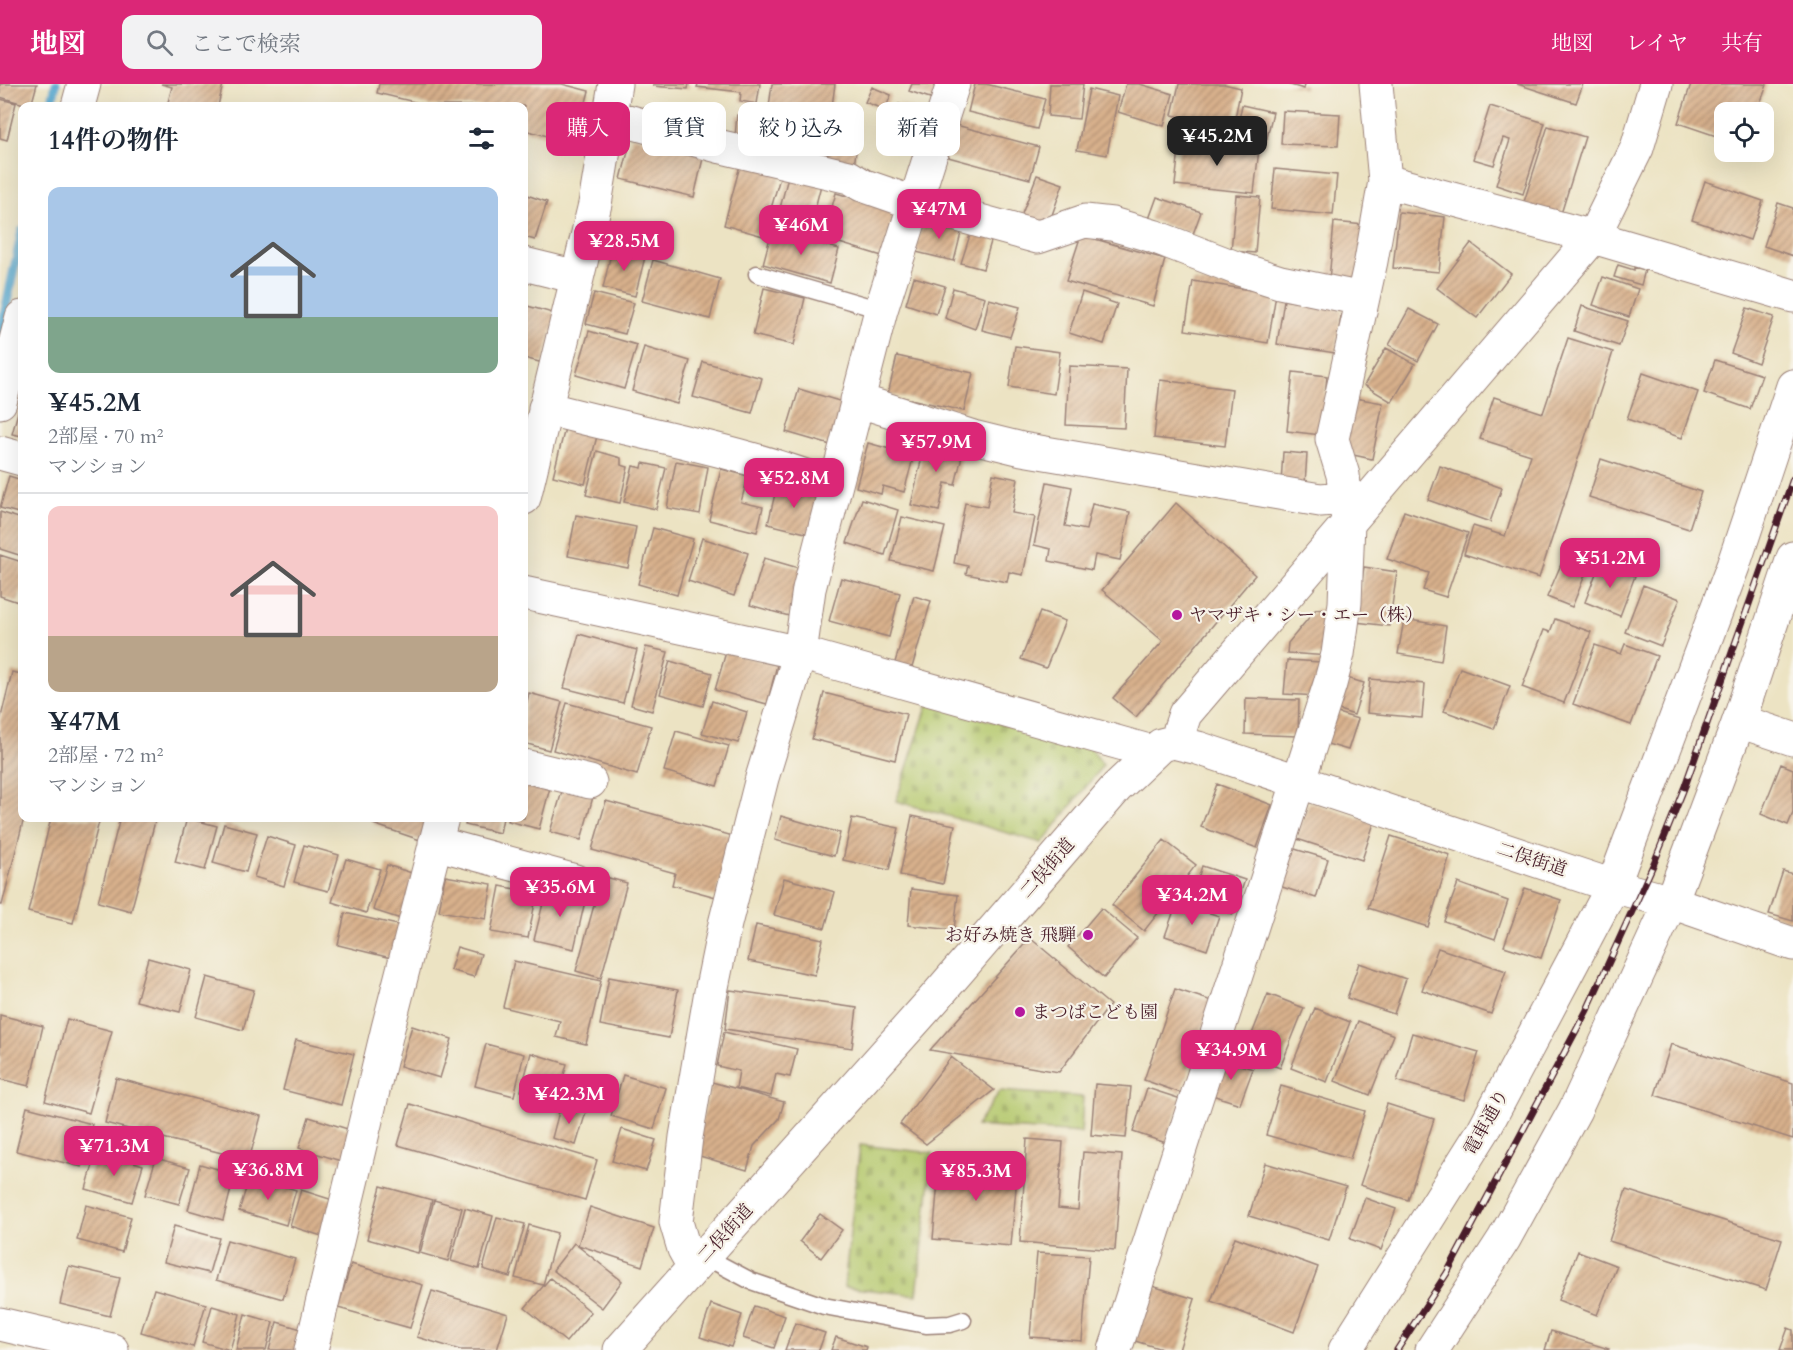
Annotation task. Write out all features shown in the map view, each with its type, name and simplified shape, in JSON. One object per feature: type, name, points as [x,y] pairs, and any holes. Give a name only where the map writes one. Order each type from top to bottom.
[{"type":"street","points":[[79,102],[84,84]]},
{"type":"street","points":[[612,102],[615,84]]},
{"type":"street","points":[[699,1262],[684,1249],[676,1222],[686,1137],[725,924],[762,778],[800,653],[809,589],[881,310],[952,84]]},
{"type":"street","points":[[1115,1350],[1338,654],[1345,603],[1348,510],[1343,475],[1332,439],[1385,181],[1376,84]]},
{"type":"street","points":[[528,594],[800,653],[1166,747],[1180,729],[1185,714],[1348,510],[1593,237],[1637,148],[1656,84]]},
{"type":"street","points":[[630,122],[722,147],[849,177],[862,185],[914,203],[1038,237],[1085,221],[1112,224],[1153,236],[1236,268],[1280,282],[1362,299]]},
{"type":"street","points":[[528,481],[595,204],[603,156]]},
{"type":"street","points":[[1385,181],[1593,237],[1793,296]]},
{"type":"street","points":[[528,265],[577,277]]},
{"type":"street","points":[[0,402],[18,344]]},
{"type":"street","points":[[1613,886],[1733,566],[1793,386]]},
{"type":"street","points":[[857,400],[974,437],[1022,449],[1320,500],[1348,510]]},
{"type":"street","points":[[545,408],[732,453],[835,487]]},
{"type":"street","points":[[0,453],[18,458]]},
{"type":"street","points":[[1432,1350],[1504,1239],[1575,1110],[1671,902],[1739,722],[1793,558]]},
{"type":"street","points":[[1739,722],[1793,739]]},
{"type":"street","name":"二俣街道","points":[[620,1350],[934,999],[1117,787],[1166,747],[1298,781],[1793,944]]},
{"type":"street","points":[[528,767],[590,782]]},
{"type":"street","points":[[311,1350],[388,1028],[439,830],[575,880]]},
{"type":"street","name":"電車通り","points":[[1345,1350],[1483,1131],[1613,886]]},
{"type":"street","points":[[0,1324],[112,1350]]},
{"type":"lane","points":[[758,274],[881,310]]},
{"type":"lane","points":[[699,1262],[824,1306],[926,1324],[950,1324],[963,1320]]},
{"type":"green space","points":[[928,704],[1090,747],[1103,765],[1042,843],[896,801]]},
{"type":"green space","points":[[1000,1091],[1083,1097],[1081,1133],[976,1126]]},
{"type":"green space","points":[[860,1145],[933,1153],[917,1295],[844,1287]]},
{"type":"building","points":[[0,84],[37,84],[32,102],[18,102],[0,97]]},
{"type":"building","points":[[161,84],[223,84],[219,102],[168,102],[172,87]]},
{"type":"building","points":[[379,84],[562,84],[589,91],[586,102],[546,102],[546,136],[528,131],[528,102],[414,102],[377,93]]},
{"type":"building","points":[[653,84],[689,84],[688,89],[653,86]]},
{"type":"building","points":[[698,84],[760,84],[757,102],[740,101],[741,92],[697,87]]},
{"type":"building","points":[[772,84],[835,84],[833,102],[770,102]]},
{"type":"building","points":[[912,84],[938,84],[933,99],[909,91]]},
{"type":"building","points":[[975,84],[986,84],[1045,99],[1037,129],[968,112]]},
{"type":"building","points":[[1050,84],[1083,84],[1079,119],[1048,116]]},
{"type":"building","points":[[1126,84],[1140,84],[1173,94],[1164,126],[1118,112]]},
{"type":"building","points":[[1179,84],[1224,84],[1241,88],[1233,128],[1172,115]]},
{"type":"building","points":[[1287,84],[1305,84],[1304,89]]},
{"type":"building","points":[[1517,84],[1583,84],[1576,103]]},
{"type":"building","points":[[1691,84],[1767,85],[1761,102],[1714,102],[1714,135],[1678,123]]},
{"type":"building","points":[[872,87],[891,95],[888,102],[876,102],[876,106],[865,102]]},
{"type":"building","points":[[1089,89],[1118,96],[1107,155],[1077,150]]},
{"type":"building","points":[[0,99],[16,103],[7,140],[0,138]]},
{"type":"building","points":[[1242,105],[1273,112],[1265,146],[1235,140]]},
{"type":"building","points":[[1490,106],[1545,123],[1523,194],[1496,185],[1510,140],[1503,138],[1494,165],[1473,159]]},
{"type":"building","points":[[1283,111],[1340,114],[1338,146],[1281,144]]},
{"type":"building","points":[[737,115],[738,115],[738,137],[735,137]]},
{"type":"building","points":[[960,126],[1039,147],[1030,179],[948,157],[960,156]]},
{"type":"building","points":[[1548,126],[1585,137],[1560,217],[1523,205]]},
{"type":"building","points":[[632,136],[642,138],[642,156],[704,156],[694,197],[621,179],[627,156],[630,156]]},
{"type":"building","points":[[1180,140],[1259,149],[1254,193],[1175,185]]},
{"type":"building","points":[[827,156],[855,156],[854,167],[826,163]]},
{"type":"building","points":[[741,162],[781,174],[763,236],[724,225]]},
{"type":"building","points":[[1275,169],[1337,175],[1333,215],[1271,209]]},
{"type":"building","points":[[1037,175],[1063,184],[1047,229],[1020,219]]},
{"type":"building","points":[[788,177],[821,185],[810,228],[777,220]]},
{"type":"building","points":[[1705,181],[1763,201],[1750,240],[1692,220]]},
{"type":"building","points":[[836,193],[895,210],[882,256],[823,238]]},
{"type":"building","points":[[528,195],[547,202],[535,240],[528,238]]},
{"type":"building","points":[[1236,195],[1260,197],[1255,253],[1231,251]]},
{"type":"building","points":[[1157,197],[1201,212],[1193,234],[1149,219]]},
{"type":"building","points":[[1778,203],[1793,208],[1793,256],[1764,246]]},
{"type":"building","points":[[1399,212],[1445,217],[1439,272],[1393,268]]},
{"type":"building","points":[[923,219],[962,229],[954,261],[916,252]]},
{"type":"building","points":[[1334,222],[1364,225],[1358,284],[1329,281]]},
{"type":"building","points":[[772,230],[839,249],[830,283],[763,264]]},
{"type":"building","points":[[971,232],[992,238],[983,269],[961,263]]},
{"type":"building","points":[[1081,235],[1165,259],[1153,306],[1066,281]]},
{"type":"building","points":[[1471,243],[1511,274],[1477,318],[1437,288]]},
{"type":"building","points":[[612,249],[645,257],[635,296],[603,288]]},
{"type":"building","points":[[653,260],[720,279],[710,319],[642,301]]},
{"type":"building","points":[[1618,265],[1634,270],[1634,267],[1645,270],[1641,285],[1614,277]]},
{"type":"building","points":[[914,277],[945,286],[936,314],[906,304]]},
{"type":"building","points":[[1603,277],[1638,289],[1629,317],[1593,305]]},
{"type":"building","points":[[1193,281],[1276,294],[1268,343],[1185,330]]},
{"type":"building","points":[[764,288],[805,298],[794,345],[753,335]]},
{"type":"building","points":[[953,288],[985,297],[975,329],[945,318]]},
{"type":"building","points":[[1082,292],[1117,304],[1104,344],[1069,333]]},
{"type":"building","points":[[594,293],[634,303],[625,334],[586,324]]},
{"type":"building","points":[[989,299],[1020,307],[1010,337],[982,330]]},
{"type":"building","points":[[1284,300],[1342,310],[1335,353],[1277,344]]},
{"type":"building","points":[[528,306],[556,314],[543,363],[528,359]]},
{"type":"building","points":[[1582,306],[1628,321],[1619,346],[1574,331]]},
{"type":"building","points":[[1747,308],[1774,317],[1758,363],[1731,353]]},
{"type":"building","points":[[1409,309],[1438,324],[1418,361],[1389,345]]},
{"type":"building","points":[[589,331],[637,345],[624,389],[576,375]]},
{"type":"building","points":[[1568,338],[1613,352],[1539,578],[1464,554],[1473,526],[1505,536],[1531,455],[1480,439],[1494,397],[1543,413]]},
{"type":"building","points":[[1015,346],[1060,352],[1054,394],[1009,387]]},
{"type":"building","points":[[644,347],[690,361],[677,404],[632,391]]},
{"type":"building","points":[[1386,348],[1415,364],[1392,402],[1364,385]]},
{"type":"building","points":[[897,356],[973,373],[964,411],[888,394]]},
{"type":"building","points":[[1715,360],[1762,375],[1750,409],[1704,393]]},
{"type":"building","points":[[703,362],[762,378],[752,413],[693,397]]},
{"type":"building","points":[[1069,366],[1127,369],[1124,428],[1066,425]]},
{"type":"building","points":[[1293,372],[1327,376],[1321,435],[1287,431]]},
{"type":"building","points":[[1643,373],[1698,392],[1682,438],[1627,419]]},
{"type":"building","points":[[1160,380],[1232,389],[1225,446],[1154,438]]},
{"type":"building","points":[[799,389],[846,403],[834,446],[786,432]]},
{"type":"building","points":[[1355,398],[1383,403],[1372,459],[1344,453]]},
{"type":"building","points":[[18,412],[18,435],[12,434]]},
{"type":"building","points":[[565,428],[597,436],[585,484],[553,476]]},
{"type":"building","points":[[926,439],[964,448],[955,485],[945,483],[939,511],[911,505]]},
{"type":"building","points":[[892,441],[916,447],[904,492],[883,486],[881,494],[856,487],[868,443],[890,449]]},
{"type":"building","points":[[597,451],[621,458],[621,465],[628,467],[620,503],[586,495]]},
{"type":"building","points":[[1283,452],[1307,454],[1305,484],[1281,483]]},
{"type":"building","points":[[1601,459],[1701,492],[1689,529],[1589,497]]},
{"type":"building","points":[[676,461],[708,467],[700,514],[667,508]]},
{"type":"building","points":[[643,463],[666,468],[656,509],[624,502],[633,466],[642,468]]},
{"type":"building","points":[[1440,466],[1502,488],[1490,522],[1428,500]]},
{"type":"building","points":[[721,469],[748,476],[741,502],[763,507],[757,532],[709,520]]},
{"type":"building","points":[[993,474],[1018,479],[1012,513],[1035,517],[1023,575],[1009,572],[1007,582],[966,574],[968,566],[954,563],[965,503],[987,507]]},
{"type":"building","points":[[9,476],[18,479],[18,513],[0,508]]},
{"type":"building","points":[[1047,482],[1072,487],[1065,526],[1086,530],[1092,504],[1130,512],[1120,560],[1095,555],[1092,570],[1049,561],[1051,549],[1034,545]]},
{"type":"building","points":[[777,485],[819,495],[810,534],[768,524]]},
{"type":"building","points":[[862,499],[898,510],[885,555],[847,543]]},
{"type":"building","name":"ヤマザキ・シー・エー（株）","points":[[1176,503],[1255,575],[1136,717],[1113,698],[1163,641],[1102,590]]},
{"type":"building","points":[[1404,511],[1468,533],[1446,597],[1423,590],[1429,573],[1387,559]]},
{"type":"building","points":[[0,512],[18,518],[18,555],[0,549]]},
{"type":"building","points":[[576,515],[636,527],[628,568],[568,556]]},
{"type":"building","points":[[902,517],[945,527],[934,571],[891,561]]},
{"type":"building","points":[[653,528],[693,539],[677,595],[638,584]]},
{"type":"building","points":[[702,538],[748,553],[734,596],[688,581]]},
{"type":"building","points":[[1568,548],[1592,558],[1572,607],[1547,597]]},
{"type":"building","points":[[0,555],[18,561],[18,602],[0,596]]},
{"type":"building","points":[[764,558],[802,569],[789,616],[750,605]]},
{"type":"building","points":[[1600,563],[1635,576],[1620,616],[1585,602]]},
{"type":"building","points":[[1364,567],[1397,572],[1389,626],[1356,622]]},
{"type":"building","points":[[841,578],[900,593],[889,637],[829,621]]},
{"type":"building","points":[[1643,585],[1680,599],[1661,646],[1625,632]]},
{"type":"building","points":[[914,596],[931,601],[911,671],[894,666]]},
{"type":"building","points":[[1316,609],[1333,611],[1329,656],[1287,653],[1288,643]]},
{"type":"building","points":[[1040,612],[1065,621],[1046,668],[1021,659]]},
{"type":"building","points":[[1404,619],[1446,626],[1441,661],[1398,654]]},
{"type":"building","points":[[1555,619],[1591,632],[1564,703],[1522,687],[1544,630],[1550,632]]},
{"type":"building","points":[[579,634],[637,650],[623,703],[564,688]]},
{"type":"building","points":[[1625,644],[1657,656],[1631,725],[1573,704],[1595,645],[1621,654]]},
{"type":"building","points":[[646,647],[668,652],[652,711],[631,705]]},
{"type":"building","points":[[726,652],[777,665],[767,704],[715,690]]},
{"type":"building","points":[[1287,660],[1321,662],[1318,696],[1284,694]]},
{"type":"building","points":[[670,661],[712,673],[703,706],[660,694]]},
{"type":"building","points":[[1460,668],[1510,686],[1494,729],[1444,711]]},
{"type":"building","points":[[12,672],[18,673],[18,822],[23,822],[2,905],[0,905],[0,721]]},
{"type":"building","points":[[1340,676],[1364,683],[1354,715],[1330,707]]},
{"type":"building","points":[[1370,679],[1425,684],[1422,718],[1367,713]]},
{"type":"building","points":[[529,693],[562,702],[549,750],[528,744]]},
{"type":"building","points":[[824,693],[906,714],[895,760],[812,739]]},
{"type":"building","points":[[1246,698],[1299,700],[1298,736],[1245,734]]},
{"type":"building","points":[[712,701],[747,712],[738,743],[702,733]]},
{"type":"building","points":[[567,703],[651,726],[637,775],[553,750]]},
{"type":"building","points":[[1334,712],[1358,719],[1348,750],[1324,743]]},
{"type":"building","points":[[676,731],[729,746],[717,786],[664,771]]},
{"type":"building","points":[[1781,764],[1793,769],[1793,813],[1788,825],[1761,814]]},
{"type":"building","points":[[528,777],[551,784],[539,829],[512,822],[528,822]]},
{"type":"building","points":[[1217,784],[1272,805],[1257,848],[1201,827]]},
{"type":"building","points":[[563,788],[593,797],[581,840],[550,832]]},
{"type":"building","points":[[606,801],[733,836],[716,897],[672,885],[675,873],[592,850]]},
{"type":"building","points":[[1309,802],[1374,823],[1362,860],[1297,839]]},
{"type":"building","points":[[781,816],[840,833],[834,856],[775,840]]},
{"type":"building","points":[[912,816],[955,825],[943,884],[900,875]]},
{"type":"building","points":[[852,818],[899,828],[889,870],[843,860]]},
{"type":"building","points":[[50,822],[99,822],[73,923],[28,912]]},
{"type":"building","points":[[119,822],[155,822],[131,911],[98,902]]},
{"type":"building","points":[[186,822],[202,822],[217,826],[205,870],[175,862]]},
{"type":"building","points":[[374,822],[429,822],[423,841],[373,824]]},
{"type":"building","points":[[466,822],[502,822],[500,833],[465,825]]},
{"type":"building","points":[[224,824],[257,833],[246,872],[213,863]]},
{"type":"building","points":[[267,836],[296,845],[284,886],[254,877]]},
{"type":"building","points":[[1391,836],[1450,855],[1428,927],[1368,908]]},
{"type":"building","points":[[1164,840],[1196,865],[1144,931],[1112,905]]},
{"type":"building","points":[[304,845],[339,855],[328,891],[294,882]]},
{"type":"building","points":[[1288,847],[1328,859],[1316,898],[1276,885]]},
{"type":"building","points":[[346,859],[380,869],[366,913],[332,902]]},
{"type":"building","points":[[387,865],[418,875],[404,920],[373,910]]},
{"type":"building","points":[[1202,866],[1245,880],[1233,914],[1191,900]]},
{"type":"building","points":[[1783,871],[1793,874],[1793,921],[1769,914]]},
{"type":"building","points":[[445,876],[492,884],[486,919],[439,911]]},
{"type":"building","points":[[602,876],[627,883],[601,978],[576,971]]},
{"type":"building","points":[[784,878],[835,892],[825,928],[774,915]]},
{"type":"building","points":[[1458,883],[1508,901],[1495,939],[1444,921]]},
{"type":"building","points":[[500,886],[537,893],[528,938],[491,932]]},
{"type":"building","points":[[547,887],[586,897],[574,949],[534,940]]},
{"type":"building","points":[[1525,888],[1561,900],[1541,958],[1504,946]]},
{"type":"building","points":[[911,889],[958,895],[954,930],[908,925]]},
{"type":"building","points":[[1177,902],[1219,916],[1207,950],[1165,936]]},
{"type":"building","points":[[1101,908],[1137,938],[1104,978],[1068,947]]},
{"type":"building","points":[[345,913],[402,926],[395,959],[338,945]]},
{"type":"building","points":[[756,925],[823,939],[815,975],[748,961]]},
{"type":"building","points":[[1030,938],[1110,1005],[1059,1072],[930,1050]]},
{"type":"building","points":[[457,947],[481,954],[474,977],[450,970]]},
{"type":"building","points":[[1438,948],[1506,971],[1491,1014],[1422,990]]},
{"type":"building","points":[[148,958],[191,970],[180,1012],[136,1001]]},
{"type":"building","points":[[514,961],[601,981],[586,1044],[556,1037],[560,1021],[503,1007]]},
{"type":"building","points":[[1359,963],[1406,979],[1394,1014],[1347,998]]},
{"type":"building","points":[[207,977],[254,990],[243,1030],[196,1017]]},
{"type":"building","points":[[609,977],[678,990],[669,1038],[600,1025]]},
{"type":"building","points":[[1175,989],[1212,1001],[1181,1093],[1144,1080]]},
{"type":"building","points":[[730,990],[857,1008],[852,1048],[725,1029]]},
{"type":"building","points":[[1268,994],[1304,1008],[1280,1068],[1244,1054]]},
{"type":"building","points":[[1315,1008],[1350,1022],[1327,1082],[1291,1068]]},
{"type":"building","points":[[0,1015],[43,1026],[29,1086],[0,1079]]},
{"type":"building","points":[[67,1019],[112,1031],[89,1113],[45,1101]]},
{"type":"building","points":[[1358,1021],[1394,1035],[1370,1095],[1335,1081]]},
{"type":"building","points":[[412,1026],[452,1039],[440,1078],[400,1066]]},
{"type":"building","points":[[724,1032],[797,1049],[790,1077],[776,1074],[771,1096],[736,1088],[739,1071],[717,1066]]},
{"type":"building","points":[[1412,1033],[1479,1052],[1464,1100],[1397,1081]]},
{"type":"building","points":[[296,1040],[354,1054],[341,1105],[283,1090]]},
{"type":"building","points":[[486,1044],[524,1054],[514,1096],[475,1086]]},
{"type":"building","points":[[1671,1044],[1793,1083],[1793,1139],[1655,1095]]},
{"type":"building","points":[[531,1053],[567,1064],[557,1100],[521,1091]]},
{"type":"building","points":[[951,1057],[994,1090],[926,1144],[900,1124]]},
{"type":"building","points":[[1221,1059],[1253,1069],[1240,1104],[1209,1094]]},
{"type":"building","points":[[623,1075],[666,1088],[654,1129],[611,1116]]},
{"type":"building","points":[[116,1078],[261,1116],[249,1160],[105,1123]]},
{"type":"building","points":[[712,1082],[784,1102],[779,1119],[754,1146],[747,1170],[693,1154]]},
{"type":"building","points":[[1095,1084],[1131,1087],[1126,1138],[1091,1135]]},
{"type":"building","points":[[1281,1086],[1365,1111],[1350,1159],[1266,1135]]},
{"type":"building","points":[[1147,1088],[1181,1099],[1166,1143],[1133,1132]]},
{"type":"building","points":[[410,1104],[597,1160],[585,1200],[398,1145]]},
{"type":"building","points":[[561,1104],[586,1112],[576,1145],[552,1138]]},
{"type":"building","points":[[1387,1104],[1434,1119],[1408,1200],[1360,1185]]},
{"type":"building","points":[[27,1107],[92,1124],[82,1167],[16,1151]]},
{"type":"building","points":[[309,1117],[354,1131],[344,1162],[299,1148]]},
{"type":"building","points":[[622,1129],[656,1140],[646,1171],[612,1161]]},
{"type":"building","points":[[1027,1139],[1063,1142],[1058,1208],[1078,1210],[1083,1152],[1122,1155],[1115,1250],[1020,1242]]},
{"type":"building","points":[[97,1151],[143,1165],[132,1202],[86,1189]]},
{"type":"building","points":[[940,1157],[1018,1164],[1011,1246],[933,1239]]},
{"type":"building","points":[[156,1158],[190,1168],[179,1204],[145,1195]]},
{"type":"building","points":[[1265,1163],[1346,1187],[1329,1240],[1249,1216]]},
{"type":"building","points":[[200,1164],[235,1174],[223,1220],[188,1210]]},
{"type":"building","points":[[250,1176],[296,1190],[286,1225],[239,1211]]},
{"type":"building","points":[[381,1186],[432,1200],[418,1253],[367,1239]]},
{"type":"building","points":[[301,1190],[336,1201],[325,1237],[290,1226]]},
{"type":"building","points":[[1626,1190],[1782,1239],[1766,1290],[1609,1241]]},
{"type":"building","points":[[1365,1198],[1396,1209],[1381,1250],[1350,1239]]},
{"type":"building","points":[[434,1200],[462,1208],[448,1261],[420,1253]]},
{"type":"building","points":[[86,1205],[131,1217],[122,1252],[77,1240]]},
{"type":"building","points":[[590,1207],[654,1228],[642,1266],[578,1245]]},
{"type":"building","points":[[465,1208],[493,1216],[479,1269],[451,1261]]},
{"type":"building","points":[[820,1214],[842,1230],[821,1258],[800,1241]]},
{"type":"building","points":[[497,1217],[525,1224],[510,1277],[483,1269]]},
{"type":"building","points":[[529,1225],[557,1233],[543,1285],[515,1278]]},
{"type":"building","points":[[174,1226],[219,1238],[209,1273],[164,1262]]},
{"type":"building","points":[[1235,1237],[1318,1267],[1294,1332],[1211,1301]]},
{"type":"building","points":[[227,1240],[295,1259],[283,1299],[216,1280]]},
{"type":"building","points":[[574,1243],[622,1281],[602,1308],[553,1270]]},
{"type":"building","points":[[1578,1251],[1617,1266],[1597,1315],[1558,1300]]},
{"type":"building","points":[[1037,1253],[1089,1256],[1082,1341],[1030,1337]]},
{"type":"building","points":[[351,1264],[423,1285],[410,1328],[338,1308]]},
{"type":"building","points":[[69,1266],[120,1278],[110,1316],[60,1304]]},
{"type":"building","points":[[550,1278],[591,1312],[566,1342],[525,1308]]},
{"type":"building","points":[[1152,1286],[1195,1299],[1179,1350],[1165,1350],[1135,1341]]},
{"type":"building","points":[[154,1289],[206,1304],[193,1347],[141,1332]]},
{"type":"building","points":[[432,1291],[508,1314],[497,1350],[460,1350],[417,1337]]},
{"type":"building","points":[[711,1304],[742,1315],[731,1347],[700,1337]]},
{"type":"building","points":[[212,1306],[240,1314],[230,1350],[202,1342]]},
{"type":"building","points":[[754,1306],[785,1316],[774,1348],[743,1338]]},
{"type":"building","points":[[245,1314],[273,1322],[266,1350],[236,1350]]},
{"type":"building","points":[[277,1322],[308,1331],[302,1350],[269,1350]]},
{"type":"building","points":[[795,1323],[825,1333],[819,1350],[785,1350]]},
{"type":"building","points":[[1788,1328],[1793,1330],[1793,1350],[1780,1350]]},
{"type":"building","points":[[1551,1331],[1609,1349],[1545,1350]]},
{"type":"building","points":[[836,1337],[867,1347],[866,1350],[831,1350]]},
{"type":"waterway","points":[[52,102],[56,84]]},
{"type":"waterway","points":[[0,335],[18,250]]},
{"type":"railway","points":[[1397,1350],[1447,1273],[1587,1010],[1654,863],[1685,786],[1793,479]]},
{"type":"place","name":"ヤマザキ・シー・エー（株）","points":[[1177,615]]},
{"type":"place","name":"お好み焼き 飛騨","points":[[1088,935]]},
{"type":"place","name":"まつばこども園","points":[[1020,1012]]}]
